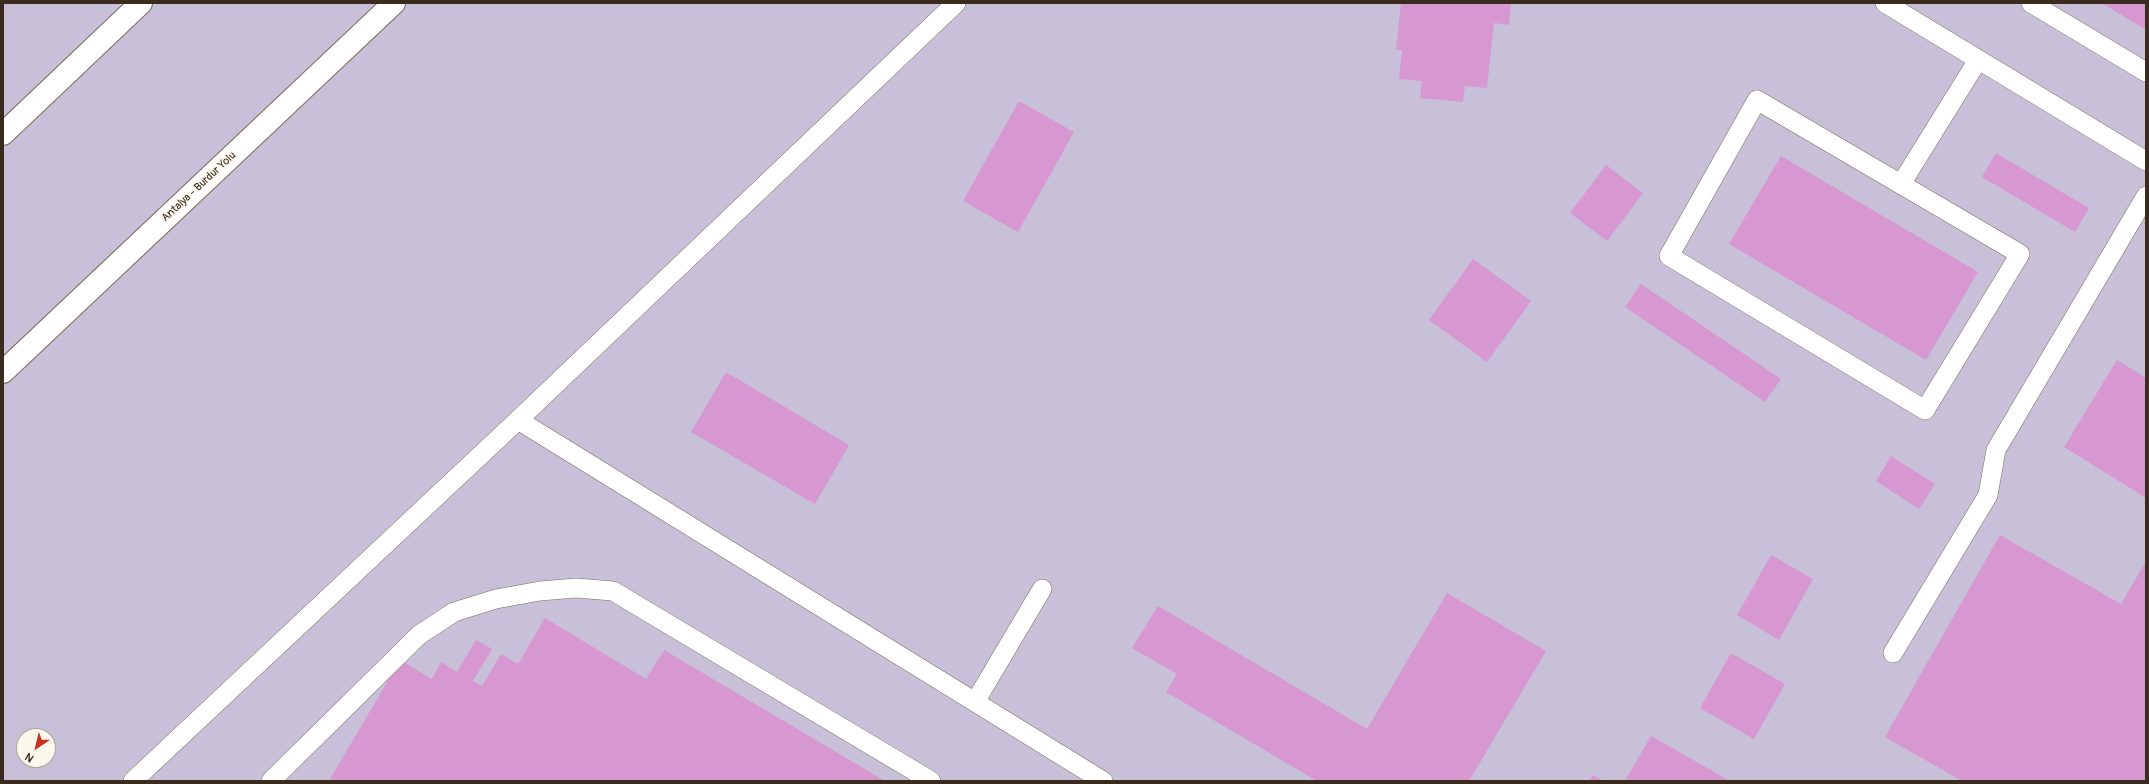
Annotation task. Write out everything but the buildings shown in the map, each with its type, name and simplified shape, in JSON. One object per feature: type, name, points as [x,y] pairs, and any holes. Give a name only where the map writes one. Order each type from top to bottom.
[{"type":"highway","points":[[3,134],[141,3]]},
{"type":"highway","name":"Antalya - Burdur Yolu","points":[[3,372],[394,3]]},
{"type":"lane","points":[[133,781],[518,420],[956,3]]},
{"type":"lane","points":[[1885,3],[2146,161]]},
{"type":"lane","points":[[2030,3],[2146,72]]},
{"type":"lane","points":[[1901,184],[1978,60]]},
{"type":"lane","points":[[1757,100],[1901,184],[2020,254],[1925,410],[1669,256],[1757,100]]},
{"type":"lane","points":[[1893,653],[1988,495],[1996,450],[2146,196]]},
{"type":"lane","points":[[518,420],[1103,781]]},
{"type":"lane","points":[[271,781],[419,635],[454,612],[496,599],[540,591],[576,588],[613,591],[931,781]]},
{"type":"lane","points":[[975,702],[1042,590]]},
{"type":"shaded area","points":[[3,3],[2146,3],[2146,781],[3,781]]}]
